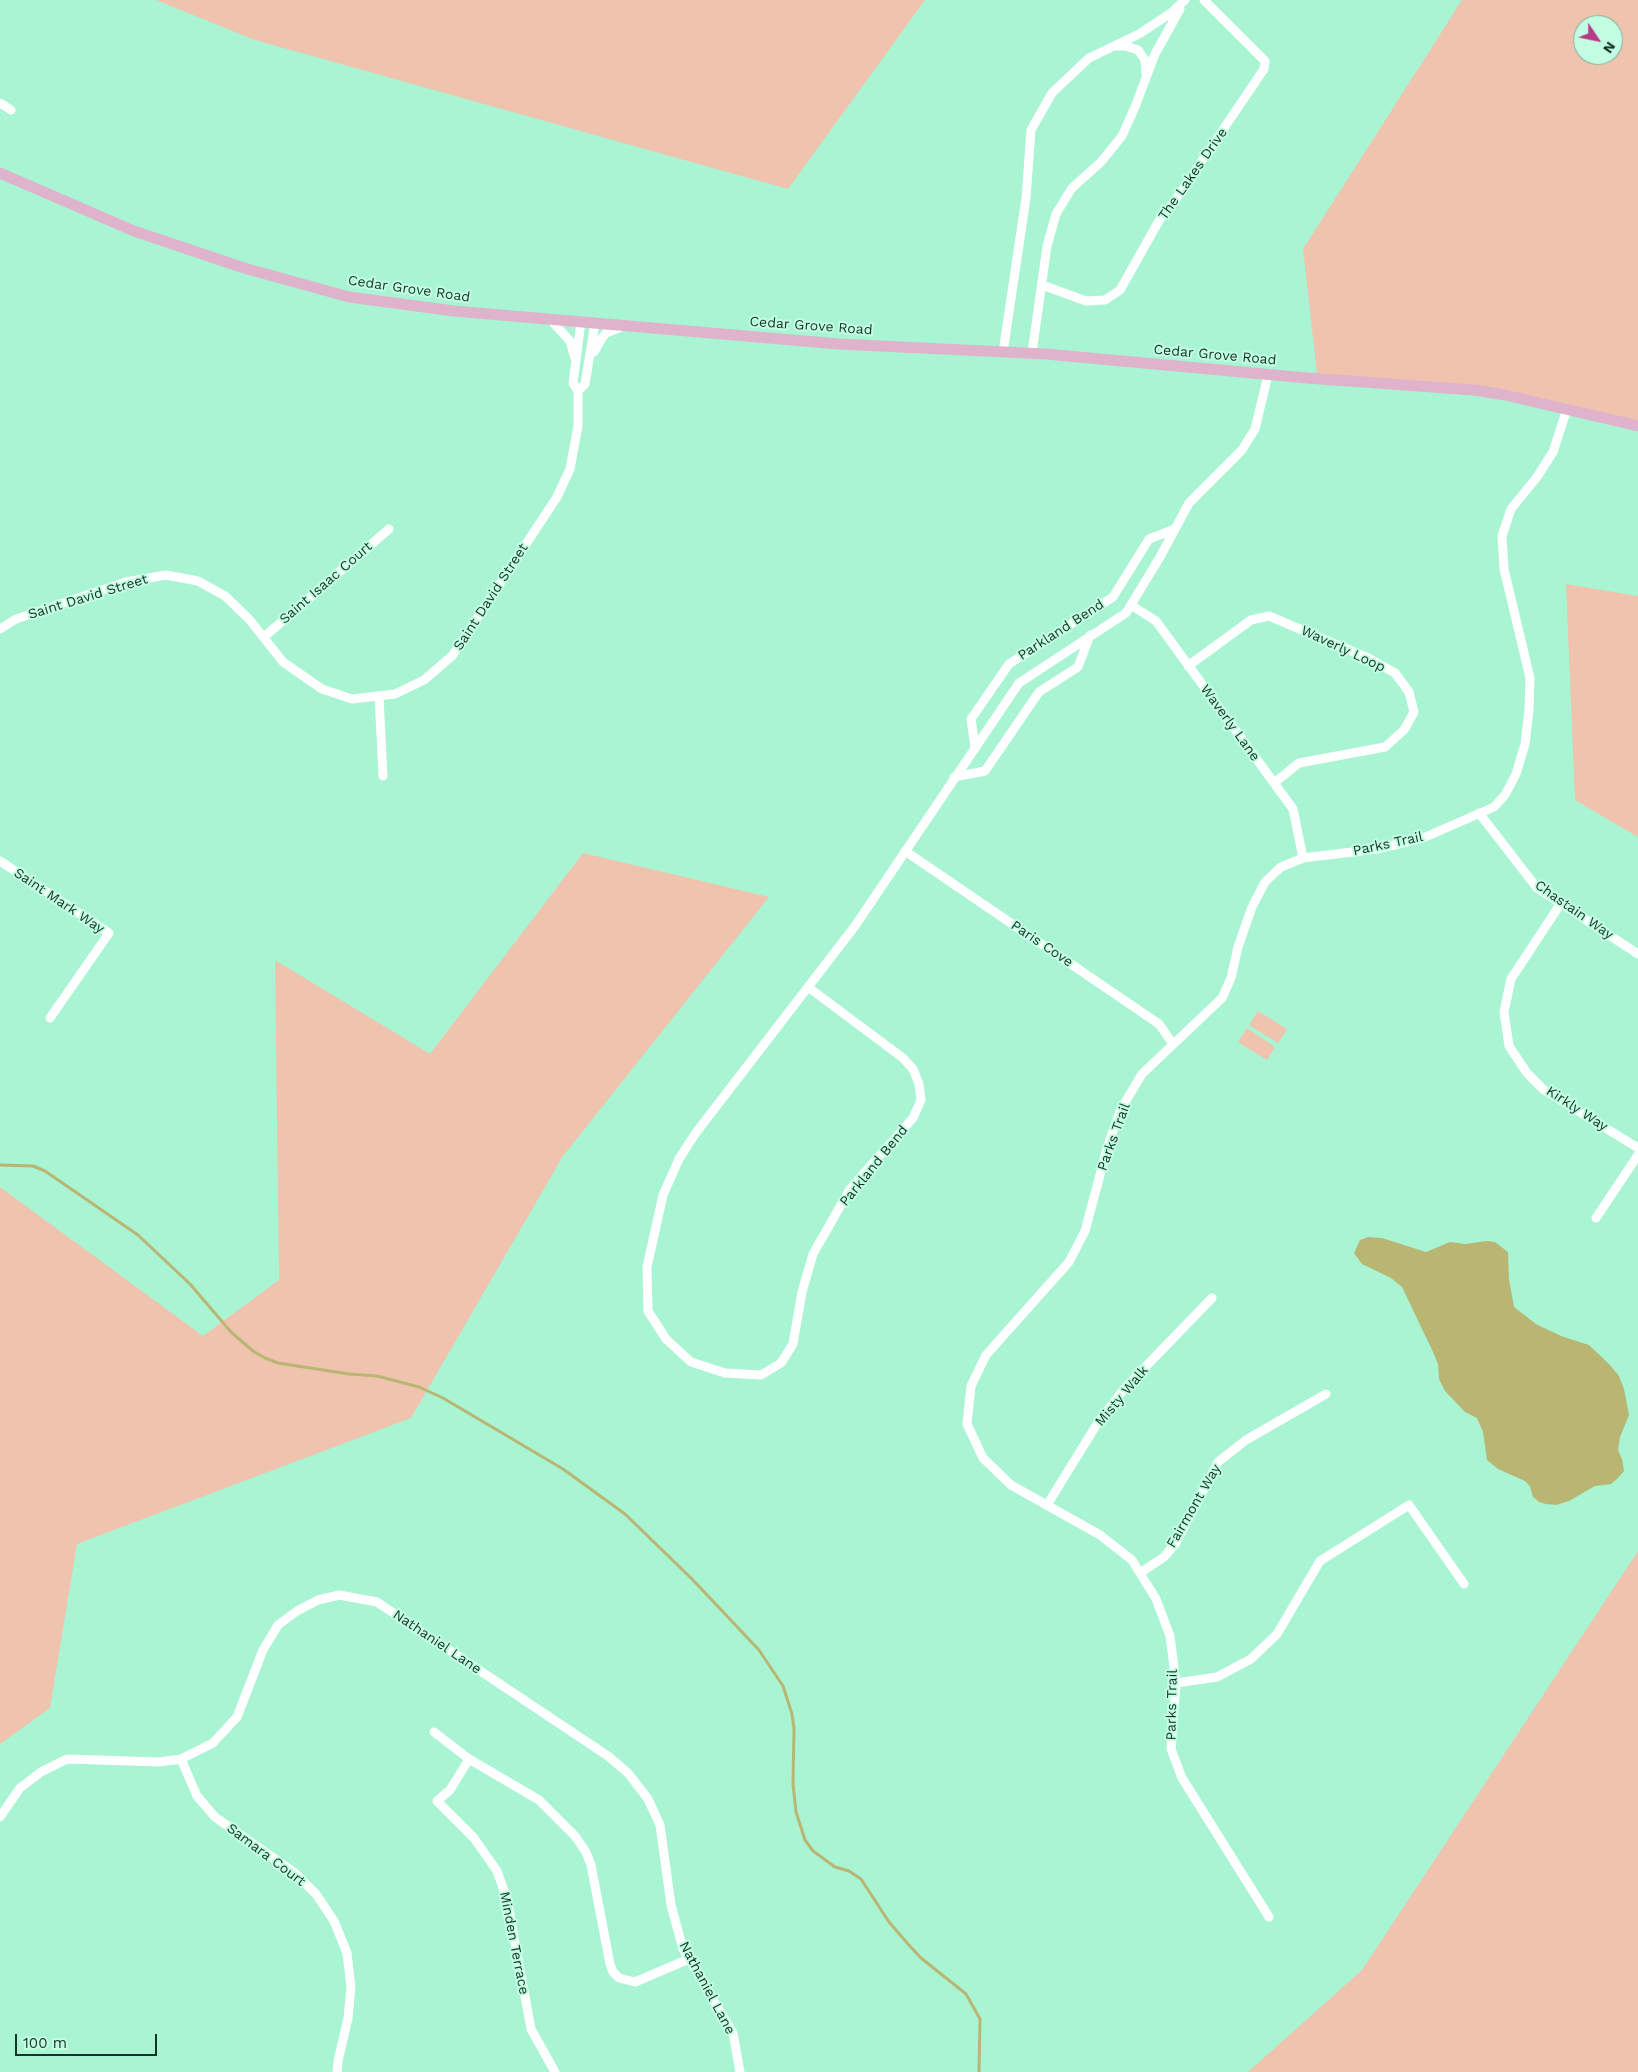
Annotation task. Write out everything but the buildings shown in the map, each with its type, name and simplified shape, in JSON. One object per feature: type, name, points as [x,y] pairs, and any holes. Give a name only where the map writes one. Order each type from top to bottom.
[{"type":"main road","name":"Cedar Grove Road","points":[[0,173],[134,231],[244,268],[349,297],[454,311],[839,344],[1032,353],[1268,375],[1474,390],[1638,426]]},
{"type":"street","points":[[1032,353],[1047,246],[1056,214],[1072,188],[1101,162],[1122,136],[1155,54],[1185,0]]},
{"type":"street","points":[[1003,352],[1026,198],[1031,130],[1052,93],[1089,58],[1139,34],[1185,0]]},
{"type":"street","name":"The Lakes Drive","points":[[1042,285],[1086,301],[1105,300],[1120,290],[1160,219],[1176,199],[1264,69],[1265,61],[1204,0]]},
{"type":"street","points":[[1114,46],[1126,46],[1138,50],[1145,60],[1146,77]]},
{"type":"street","points":[[0,103],[11,110]]},
{"type":"street","points":[[550,319],[570,341],[576,362]]},
{"type":"street","name":"Saint David Street","points":[[0,629],[16,619],[117,585],[166,575],[198,582],[225,596],[264,637],[283,662],[322,689],[352,698],[378,696],[396,694],[424,680],[452,656],[557,496],[570,469],[578,426],[578,391],[573,383],[581,322]]},
{"type":"street","name":"Saint David Street","points":[[578,391],[585,384],[595,323]]},
{"type":"street","points":[[588,364],[606,333],[625,326]]},
{"type":"street","name":"Parkland Bend","points":[[808,986],[904,1058],[913,1069],[920,1084],[921,1100],[913,1118],[850,1189],[817,1246],[802,1292],[793,1344],[781,1363],[761,1375],[725,1373],[691,1362],[666,1339],[648,1311],[647,1267],[663,1195],[680,1159],[695,1134],[808,986],[855,926],[1019,683],[1126,613],[1189,503],[1242,450],[1255,429],[1268,375]]},
{"type":"street","name":"Parks Trail","points":[[1269,1918],[1182,1778],[1171,1749],[1176,1683],[1170,1636],[1156,1599],[1132,1560],[1100,1535],[1011,1484],[983,1458],[967,1424],[971,1386],[986,1355],[1069,1262],[1085,1231],[1108,1145],[1121,1109],[1142,1074],[1222,998],[1231,978],[1238,947],[1252,907],[1265,882],[1280,867],[1303,858],[1377,849],[1423,838],[1494,807],[1505,795],[1516,774],[1524,744],[1529,710],[1530,678],[1504,569],[1502,536],[1511,509],[1537,477],[1553,452],[1567,410]]},
{"type":"street","name":"Saint Isaac Court","points":[[264,637],[389,529]]},
{"type":"street","name":"Parkland Bend","points":[[975,747],[971,719],[1009,664],[1113,597],[1149,539],[1175,529]]},
{"type":"street","name":"Waverly Lane","points":[[1131,605],[1156,621],[1293,809],[1303,858]]},
{"type":"street","name":"Waverly Loop","points":[[1188,666],[1251,620],[1269,616],[1368,658],[1395,673],[1409,692],[1414,712],[1404,730],[1385,747],[1299,762],[1274,783]]},
{"type":"street","name":"Parkland Bend","points":[[954,777],[985,771],[1039,692],[1078,667],[1090,635]]},
{"type":"street","points":[[378,696],[383,776]]},
{"type":"street","name":"Chastain Way","points":[[1479,813],[1537,888],[1638,954]]},
{"type":"street","name":"Paris Cove","points":[[905,851],[1159,1024],[1173,1044]]},
{"type":"street","name":"Saint Mark Way","points":[[0,861],[109,933],[50,1018]]},
{"type":"street","name":"Kirkly Way","points":[[1560,903],[1511,979],[1504,1012],[1509,1046],[1527,1073],[1544,1090],[1638,1148]]},
{"type":"street","points":[[1596,1218],[1638,1155]]},
{"type":"street","name":"Misty Walk","points":[[1047,1505],[1097,1424],[1124,1389],[1212,1298]]},
{"type":"street","name":"Fairmont Way","points":[[1140,1573],[1164,1556],[1176,1543],[1218,1462],[1246,1440],[1326,1394]]},
{"type":"street","points":[[1176,1683],[1217,1676],[1251,1659],[1277,1634],[1320,1561],[1409,1505],[1464,1584]]},
{"type":"street","name":"Nathaniel Lane","points":[[0,1818],[20,1788],[41,1772],[67,1759],[159,1762],[181,1759],[213,1743],[237,1717],[263,1650],[278,1625],[297,1611],[318,1600],[339,1595],[377,1602],[608,1756],[628,1773],[648,1799],[660,1825],[671,1905],[683,1949],[733,2033],[740,2072]]},
{"type":"street","points":[[434,1732],[469,1759],[539,1800],[575,1836],[586,1852],[591,1865],[610,1964],[613,1972],[619,1978],[635,1982],[690,1959]]},
{"type":"street","name":"Samara Court","points":[[181,1759],[197,1796],[215,1817],[295,1873],[316,1894],[334,1921],[347,1953],[351,1987],[348,2018],[337,2072]]},
{"type":"street","name":"Minden Terrace","points":[[469,1759],[450,1790],[437,1801],[474,1838],[497,1871],[508,1899],[531,2029],[555,2072]]},
{"type":"shaded area","points":[[156,0],[925,0],[788,189],[255,40]]},
{"type":"shaded area","points":[[1462,0],[1638,0],[1638,425],[1494,397],[1318,382],[1303,249]]},
{"type":"shaded area","points":[[1566,584],[1638,596],[1638,837],[1575,800]]},
{"type":"shaded area","points":[[583,853],[769,897],[563,1156],[411,1418],[77,1544],[50,1708],[0,1744],[0,1187],[203,1336],[279,1280],[275,960],[430,1054]]},
{"type":"shaded area","points":[[1258,1011],[1287,1029],[1278,1043],[1249,1025]]},
{"type":"shaded area","points":[[1247,1028],[1275,1047],[1267,1060],[1238,1042]]},
{"type":"shaded area","points":[[1368,1237],[1382,1238],[1426,1252],[1450,1242],[1466,1244],[1486,1241],[1495,1242],[1508,1252],[1509,1279],[1514,1307],[1536,1324],[1561,1336],[1589,1345],[1619,1376],[1624,1389],[1629,1415],[1620,1437],[1618,1450],[1624,1471],[1618,1478],[1611,1484],[1595,1486],[1569,1501],[1556,1505],[1546,1504],[1539,1502],[1533,1497],[1530,1486],[1525,1481],[1498,1469],[1487,1460],[1483,1432],[1477,1418],[1465,1412],[1445,1391],[1439,1379],[1438,1364],[1402,1287],[1391,1278],[1362,1264],[1354,1253],[1360,1240]]},
{"type":"shaded area","points":[[1638,1551],[1638,2072],[1248,2072],[1362,1970]]},
{"type":"waterway","points":[[0,1165],[33,1166],[45,1171],[138,1235],[190,1284],[231,1332],[253,1351],[265,1358],[278,1363],[349,1374],[377,1376],[419,1387],[443,1398],[563,1469],[625,1514],[692,1579],[759,1650],[783,1686],[792,1714],[794,1728],[793,1784],[796,1812],[805,1840],[813,1851],[835,1867],[849,1871],[861,1879],[889,1922],[908,1944],[921,1958],[966,1994],[980,2019],[979,2072]]}]
